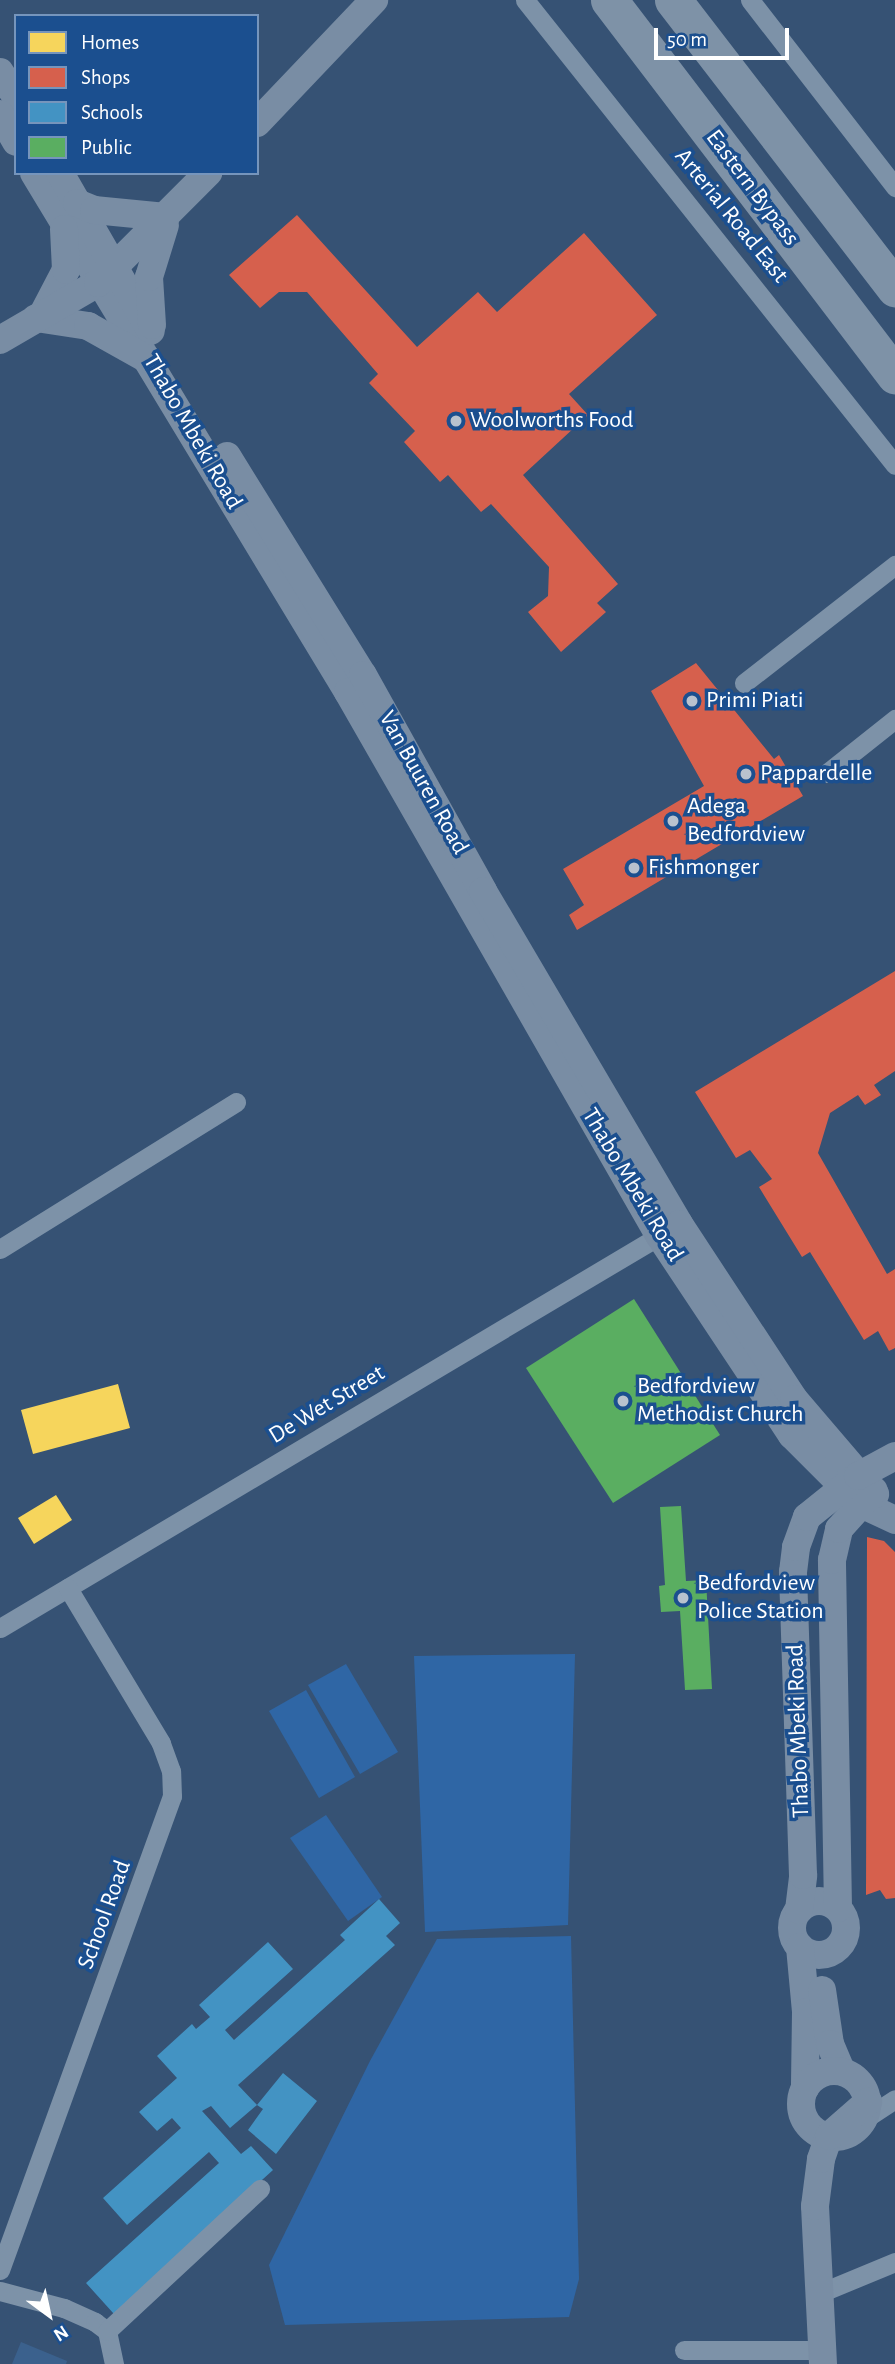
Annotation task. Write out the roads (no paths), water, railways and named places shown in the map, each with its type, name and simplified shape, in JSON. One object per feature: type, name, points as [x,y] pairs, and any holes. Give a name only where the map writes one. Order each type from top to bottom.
[{"type":"highway","name":"Eastern Bypass","points":[[609,0],[895,376]]},
{"type":"highway","points":[[673,0],[895,288]]},
{"type":"main road","points":[[259,121],[374,0]]},
{"type":"main road","points":[[0,72],[14,94]]},
{"type":"main road","points":[[0,114],[14,138]]},
{"type":"main road","name":"Thabo Mbeki Road","points":[[36,175],[70,214],[152,362],[355,684]]},
{"type":"main road","name":"Thabo Mbeki Road","points":[[60,175],[70,214]]},
{"type":"main road","points":[[0,340],[106,275],[206,175]]},
{"type":"main road","points":[[39,316],[66,270],[70,214],[94,211],[169,213]]},
{"type":"main road","points":[[153,334],[151,267],[169,213]]},
{"type":"main road","name":"Thabo Mbeki Road","points":[[106,275],[153,334],[355,684]]},
{"type":"main road","points":[[39,316],[88,326],[152,362]]},
{"type":"main road","name":"Van Buuren Road","points":[[355,684],[474,895]]},
{"type":"main road","name":"Thabo Mbeki Road","points":[[474,895],[569,1038],[617,1119],[669,1229]]},
{"type":"main road","name":"Thabo Mbeki Road","points":[[474,895],[775,1413],[823,1452],[807,1517],[796,1547],[803,1875],[799,1910]]},
{"type":"main road","points":[[823,1452],[859,1490],[895,1518]]},
{"type":"main road","points":[[807,1517],[859,1490],[894,1457]]},
{"type":"main road","name":"Thabo Mbeki Road","points":[[838,1908],[832,1597],[834,1542],[859,1490]]},
{"type":"main road","points":[[795,1598],[832,1597]]},
{"type":"main road","points":[[810,1951],[844,1941],[846,1923],[838,1908],[822,1901],[799,1910],[792,1927],[810,1951],[826,2028],[842,2072]]},
{"type":"main road","points":[[810,1951],[805,2088],[801,2105],[815,2206],[822,2357]]},
{"type":"main road","points":[[805,2088],[817,2075],[842,2072],[857,2080],[861,2118],[818,2249]]},
{"type":"main road","points":[[805,2120],[861,2118]]},
{"type":"main road","points":[[815,2206],[821,2159],[861,2118]]},
{"type":"street","name":"Arterial Road East","points":[[525,0],[895,465]]},
{"type":"street","points":[[750,0],[895,187]]},
{"type":"street","points":[[744,683],[895,565]]},
{"type":"street","points":[[827,773],[895,719]]},
{"type":"street","points":[[0,1249],[236,1102]]},
{"type":"street","name":"De Wet Street","points":[[0,1628],[669,1229]]},
{"type":"street","name":"School Road","points":[[0,2270],[172,1796],[171,1771],[161,1743],[68,1588]]},
{"type":"street","points":[[861,2118],[895,2089]]},
{"type":"street","points":[[107,2331],[260,2189]]},
{"type":"street","points":[[820,2293],[895,2262]]},
{"type":"street","points":[[0,2291],[64,2308],[107,2331],[114,2364]]},
{"type":"street","points":[[684,2350],[822,2357]]},
{"type":"place","name":"Woolworths Food","points":[[456,421]]},
{"type":"place","name":"Primi Piati","points":[[692,701]]},
{"type":"place","name":"Pappardelle","points":[[746,774]]},
{"type":"place","name":"Adega Bedfordview","points":[[673,821]]},
{"type":"place","name":"Fishmonger","points":[[634,868]]},
{"type":"place","name":"Bedfordview Methodist Church","points":[[623,1401]]},
{"type":"place","name":"Bedfordview Police Station","points":[[683,1598]]}]
